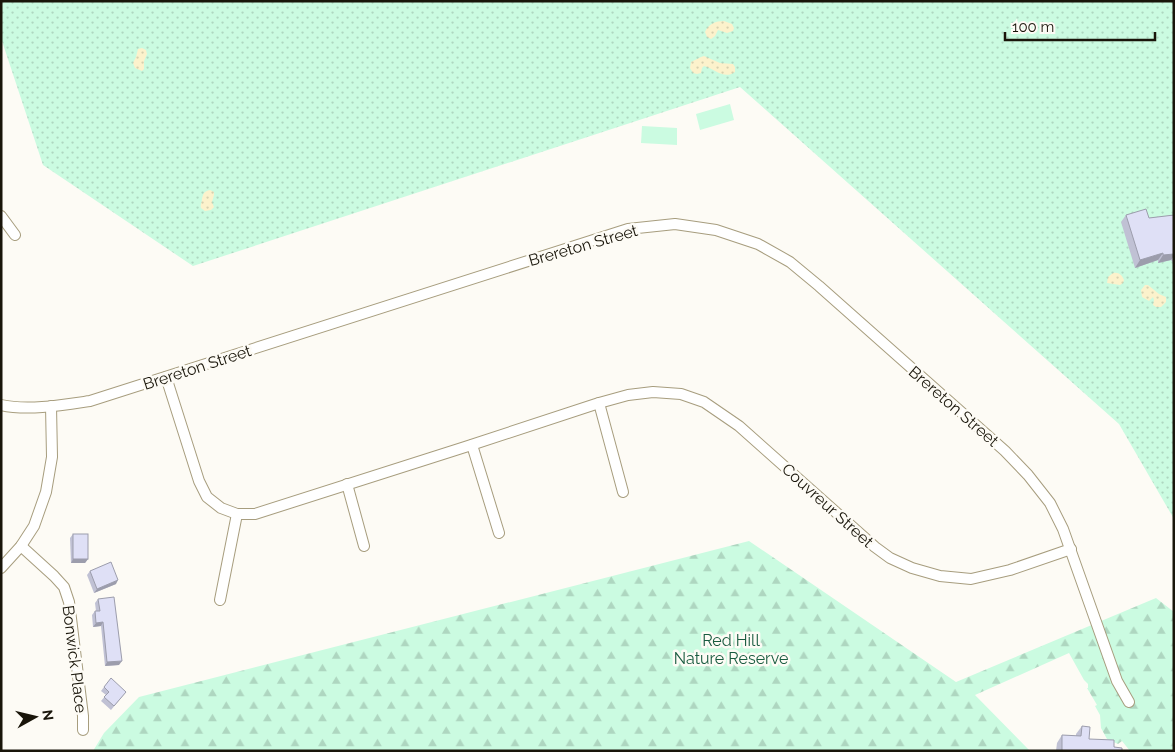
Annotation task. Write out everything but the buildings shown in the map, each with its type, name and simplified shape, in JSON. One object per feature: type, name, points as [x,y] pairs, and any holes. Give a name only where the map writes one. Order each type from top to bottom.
[{"type":"street","points":[[1,216],[15,235]]},
{"type":"street","name":"Brereton Street","points":[[1,405],[25,407],[51,406],[90,401],[628,229],[675,224],[716,230],[758,244],[790,262],[1005,451],[1028,475],[1050,502],[1063,529],[1117,681],[1128,702]]},
{"type":"street","points":[[166,377],[199,481],[208,497],[221,508],[237,514],[220,600]]},
{"type":"street","name":"Couvreur Street","points":[[237,514],[255,514],[599,403],[628,395],[653,392],[681,394],[704,402],[739,426],[875,548],[890,558],[912,568],[940,576],[971,579],[1010,570],[1071,549]]},
{"type":"street","points":[[599,403],[623,492]]},
{"type":"street","points":[[1,568],[22,546],[34,526],[46,492],[52,457],[51,406]]},
{"type":"street","points":[[472,445],[499,533]]},
{"type":"street","points":[[347,484],[364,546]]},
{"type":"street","name":"Bonwick Place","points":[[22,546],[64,587],[69,602],[83,716],[82,730]]},
{"type":"green space","points":[[1,1],[1174,1],[1174,519],[1119,424],[740,87],[193,266],[43,165],[1,38]]},
{"type":"green space","points":[[730,104],[734,120],[700,130],[696,114]]},
{"type":"green space","points":[[642,126],[677,128],[677,145],[641,143]]},
{"type":"green space","name":"Red Hill Nature Reserve","points":[[749,541],[956,682],[1156,598],[1174,612],[1174,751],[1130,751],[1122,741],[1118,744],[1107,739],[1101,728],[1100,715],[1095,706],[1097,705],[1087,688],[1088,684],[1069,653],[975,695],[1030,751],[93,751],[104,733],[139,697]]},
{"type":"sand","points":[[724,21],[732,24],[733,31],[727,33],[718,30],[711,39],[707,37],[705,32],[710,25],[715,22]]},
{"type":"sand","points":[[138,49],[146,50],[147,54],[142,71],[135,68],[133,63]]},
{"type":"sand","points":[[704,56],[720,63],[733,64],[735,72],[727,75],[704,66],[701,73],[693,73],[690,68],[691,62]]},
{"type":"sand","points":[[210,190],[214,192],[212,202],[214,207],[211,210],[205,211],[201,208],[202,197],[205,192]]},
{"type":"sand","points":[[1113,273],[1121,275],[1124,280],[1123,283],[1120,285],[1107,283],[1108,277]]},
{"type":"sand","points":[[1145,285],[1166,297],[1166,302],[1161,307],[1153,305],[1153,297],[1149,301],[1142,297],[1141,290]]}]
